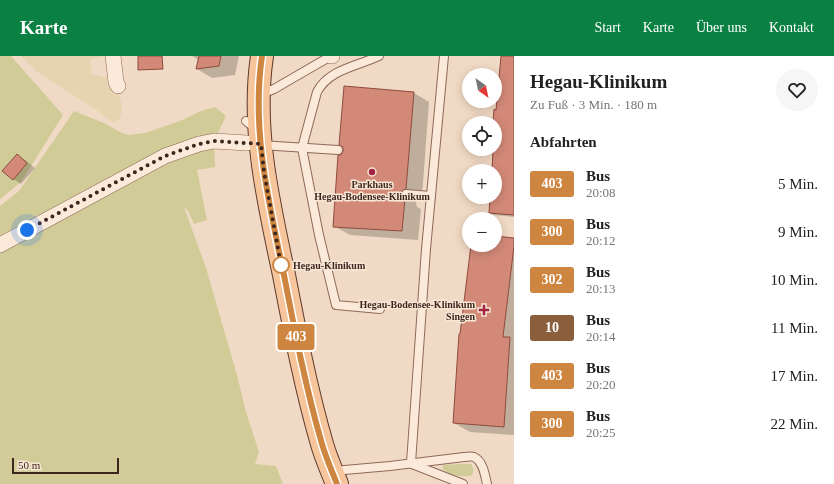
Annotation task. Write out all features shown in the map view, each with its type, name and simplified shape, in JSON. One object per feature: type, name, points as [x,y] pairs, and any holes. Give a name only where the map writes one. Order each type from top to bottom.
[{"type":"main road","points":[[262,56],[259,95],[253,135],[264,172],[299,349],[322,445],[335,478]]},
{"type":"street","points":[[113,56],[116,82],[118,86]]},
{"type":"street","points":[[0,245],[165,156],[199,144],[253,135]]},
{"type":"lane","points":[[259,95],[274,89],[331,56]]},
{"type":"lane","points":[[379,56],[331,76],[320,86],[317,92],[302,148],[319,235],[336,305],[380,309]]},
{"type":"lane","points":[[411,463],[426,249],[444,56]]},
{"type":"lane","points":[[253,135],[302,148],[338,150]]},
{"type":"lane","points":[[406,194],[431,196]]},
{"type":"lane","points":[[335,478],[411,463],[473,456],[479,461],[485,474],[487,484]]},
{"type":"lane","points":[[411,463],[463,484]]},
{"type":"shaded area","points":[[0,56],[11,56],[63,115],[21,182],[0,199]]},
{"type":"shaded area","points":[[21,56],[105,56],[91,59],[91,74],[107,78],[109,88],[117,86],[122,105],[120,119],[115,122],[110,121],[98,111],[36,71]]},
{"type":"shaded area","points":[[215,107],[226,116],[214,141],[215,167],[197,170],[207,220],[194,224],[188,211],[184,207],[206,268],[237,375],[246,412],[259,452],[255,464],[276,466],[283,484],[0,484],[0,206],[19,191],[74,111],[128,135],[145,133]]},
{"type":"shaded area","points":[[471,464],[473,467],[472,475],[457,475],[448,473],[443,469],[443,465]]},
{"type":"building","points":[[138,56],[162,56],[163,69],[138,70]]},
{"type":"building","points":[[199,56],[221,56],[219,66],[196,69]]},
{"type":"building","points":[[501,56],[514,56],[514,215],[502,214],[502,212],[489,212],[490,204],[502,204],[502,164],[492,164],[493,156],[502,156],[502,116],[494,116],[494,109],[496,110],[496,108],[502,108],[502,68],[500,68]]},
{"type":"building","name":"Parkhaus Hegau-Bodensee-Klinikum","points":[[344,86],[414,92],[406,189],[401,193],[401,197],[405,199],[402,231],[333,227],[338,155],[341,155],[343,151],[343,147],[339,145]]},
{"type":"building","points":[[17,154],[27,163],[13,180],[2,171]]},
{"type":"building","points":[[502,237],[514,238],[503,337],[510,337],[504,427],[453,423],[460,334],[470,252],[502,252]]},
{"type":"bus line","name":"403","points":[[262,56],[259,95],[259,131],[264,172],[279,254],[311,402],[322,445],[337,484]]},
{"type":"place","name":"Parkhaus Hegau-Bodensee-Klinikum","points":[[372,172]]},
{"type":"place","name":"Hegau-Klinikum","points":[[281,265]]},
{"type":"place","name":"Hegau-Bodensee-Klinikum Singen","points":[[484,310]]},
{"type":"route","points":[[27,230],[165,156],[199,144],[214,141],[261,144],[264,172],[281,265]]}]
